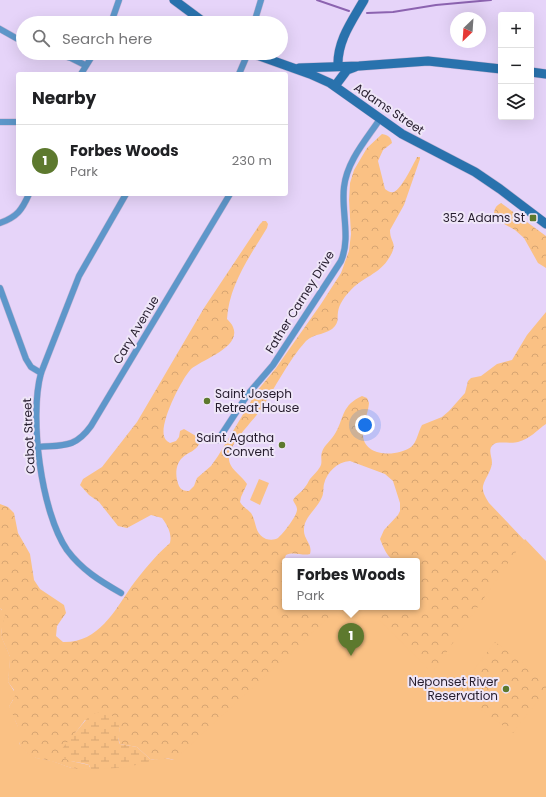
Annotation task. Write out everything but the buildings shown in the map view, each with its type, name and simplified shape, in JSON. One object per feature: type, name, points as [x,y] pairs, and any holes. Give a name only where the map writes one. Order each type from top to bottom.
[{"type":"main road","points":[[338,66],[338,53],[341,43],[364,0]]},
{"type":"main road","points":[[178,1],[196,16]]},
{"type":"main road","name":"Adams Street","points":[[271,60],[319,78],[335,86],[380,120],[416,142],[475,172],[502,190],[546,224]]},
{"type":"main road","points":[[289,66],[303,69],[434,61],[498,68]]},
{"type":"main road","points":[[335,86],[348,70],[359,66]]},
{"type":"main road","points":[[534,72],[546,74]]},
{"type":"street","points":[[113,16],[119,0]]},
{"type":"street","points":[[256,16],[261,0]]},
{"type":"street","points":[[0,29],[16,38]]},
{"type":"street","points":[[75,60],[85,65]]},
{"type":"street","points":[[82,72],[89,60]]},
{"type":"street","points":[[240,72],[245,60]]},
{"type":"street","name":"Father Carney Drive","points":[[218,440],[248,394],[273,365],[341,261],[346,246],[343,196],[348,170],[355,156],[380,120]]},
{"type":"street","points":[[0,122],[16,122]]},
{"type":"street","points":[[0,223],[20,212],[28,196]]},
{"type":"street","name":"Cabot Street","points":[[121,593],[86,571],[72,555],[62,540],[46,500],[39,447],[37,398],[41,373],[79,276],[125,196]]},
{"type":"street","name":"Cary Avenue","points":[[39,447],[72,443],[88,431],[229,196]]},
{"type":"street","points":[[0,288],[26,359],[31,368],[41,373]]},
{"type":"green space","points":[[382,134],[388,136],[392,143],[383,150],[378,161],[385,189],[389,192],[394,192],[397,190],[407,176],[417,157],[420,157],[404,205],[390,230],[390,235],[394,246],[389,258],[381,268],[354,287],[344,298],[339,309],[335,326],[329,331],[309,338],[299,349],[261,409],[242,432],[234,445],[229,461],[247,484],[240,502],[253,516],[259,534],[262,537],[269,540],[278,538],[290,524],[297,512],[297,508],[293,500],[304,489],[320,467],[323,449],[339,427],[344,412],[351,403],[362,396],[367,398],[369,403],[368,412],[363,427],[363,436],[365,443],[369,448],[382,453],[405,450],[413,445],[422,425],[442,417],[449,411],[465,393],[468,381],[471,378],[481,376],[497,364],[512,360],[527,335],[546,312],[546,424],[530,437],[522,441],[515,443],[496,443],[492,446],[490,450],[492,463],[483,486],[483,490],[489,503],[546,563],[546,797],[174,760],[167,758],[155,760],[150,759],[137,747],[120,744],[118,737],[120,728],[85,720],[74,735],[71,761],[89,765],[90,768],[81,770],[76,769],[36,758],[28,754],[20,745],[19,731],[9,706],[13,700],[14,690],[8,682],[10,657],[1,636],[0,504],[8,507],[14,513],[18,533],[30,554],[34,580],[40,589],[64,605],[66,613],[57,626],[56,636],[63,642],[75,641],[95,632],[111,616],[145,569],[170,543],[170,533],[162,518],[151,515],[127,528],[118,526],[99,502],[89,495],[80,485],[83,479],[102,467],[137,422],[204,308],[260,224],[263,221],[266,221],[268,224],[267,228],[241,271],[232,294],[227,319],[233,327],[234,334],[232,341],[219,352],[191,369],[172,401],[165,421],[164,436],[170,443],[176,441],[179,437],[180,431],[184,429],[196,436],[200,442],[194,450],[182,458],[176,471],[178,482],[182,489],[189,491],[194,486],[197,478],[211,466],[218,456],[257,391],[276,368],[341,273],[349,251],[351,234],[349,200],[350,183],[354,170],[367,148]],"holes":[[[350,461],[385,474],[393,481],[400,503],[400,511],[384,530],[380,539],[386,553],[392,558],[420,558],[420,610],[282,610],[282,558],[285,558],[286,555],[292,553],[310,554],[311,550],[304,533],[306,520],[320,501],[323,495],[325,480],[333,468],[341,463]]]},
{"type":"green space","points":[[501,203],[546,236],[546,268],[538,263],[524,238],[515,230],[497,220],[494,216],[495,208]]},
{"type":"green space","points":[[259,479],[269,483],[260,505],[250,500]]},
{"type":"green space","points":[[525,539],[546,561],[546,670],[541,677],[495,642],[457,692],[513,733],[546,690],[546,797],[0,797],[0,608],[5,615],[1,636],[10,657],[8,682],[15,693],[15,696],[9,706],[19,729],[19,744],[26,752],[36,758],[52,761],[70,768],[91,770],[128,767],[163,758],[174,760],[337,610],[370,610],[432,673]]},
{"type":"green space","points":[[0,608],[5,615],[1,636],[10,657],[8,682],[15,693],[15,696],[9,706],[18,729],[20,745],[24,751],[36,758],[76,769],[85,769],[90,767],[89,765],[68,760],[60,751],[90,715],[94,713],[107,713],[114,717],[120,728],[120,744],[137,747],[150,759],[172,759],[0,797]]},
{"type":"waterway","points":[[317,0],[349,11]]},
{"type":"waterway","points":[[367,13],[393,12],[436,5],[491,0]]},
{"type":"place","name":"352 Adams St","points":[[533,218]]},
{"type":"place","name":"Saint Joseph Retreat House","points":[[207,401]]},
{"type":"place","name":"Saint Agatha Convent","points":[[282,445]]},
{"type":"place","name":"Forbes Woods","points":[[351,656]]},
{"type":"place","name":"Neponset River Reservation","points":[[506,689]]}]
